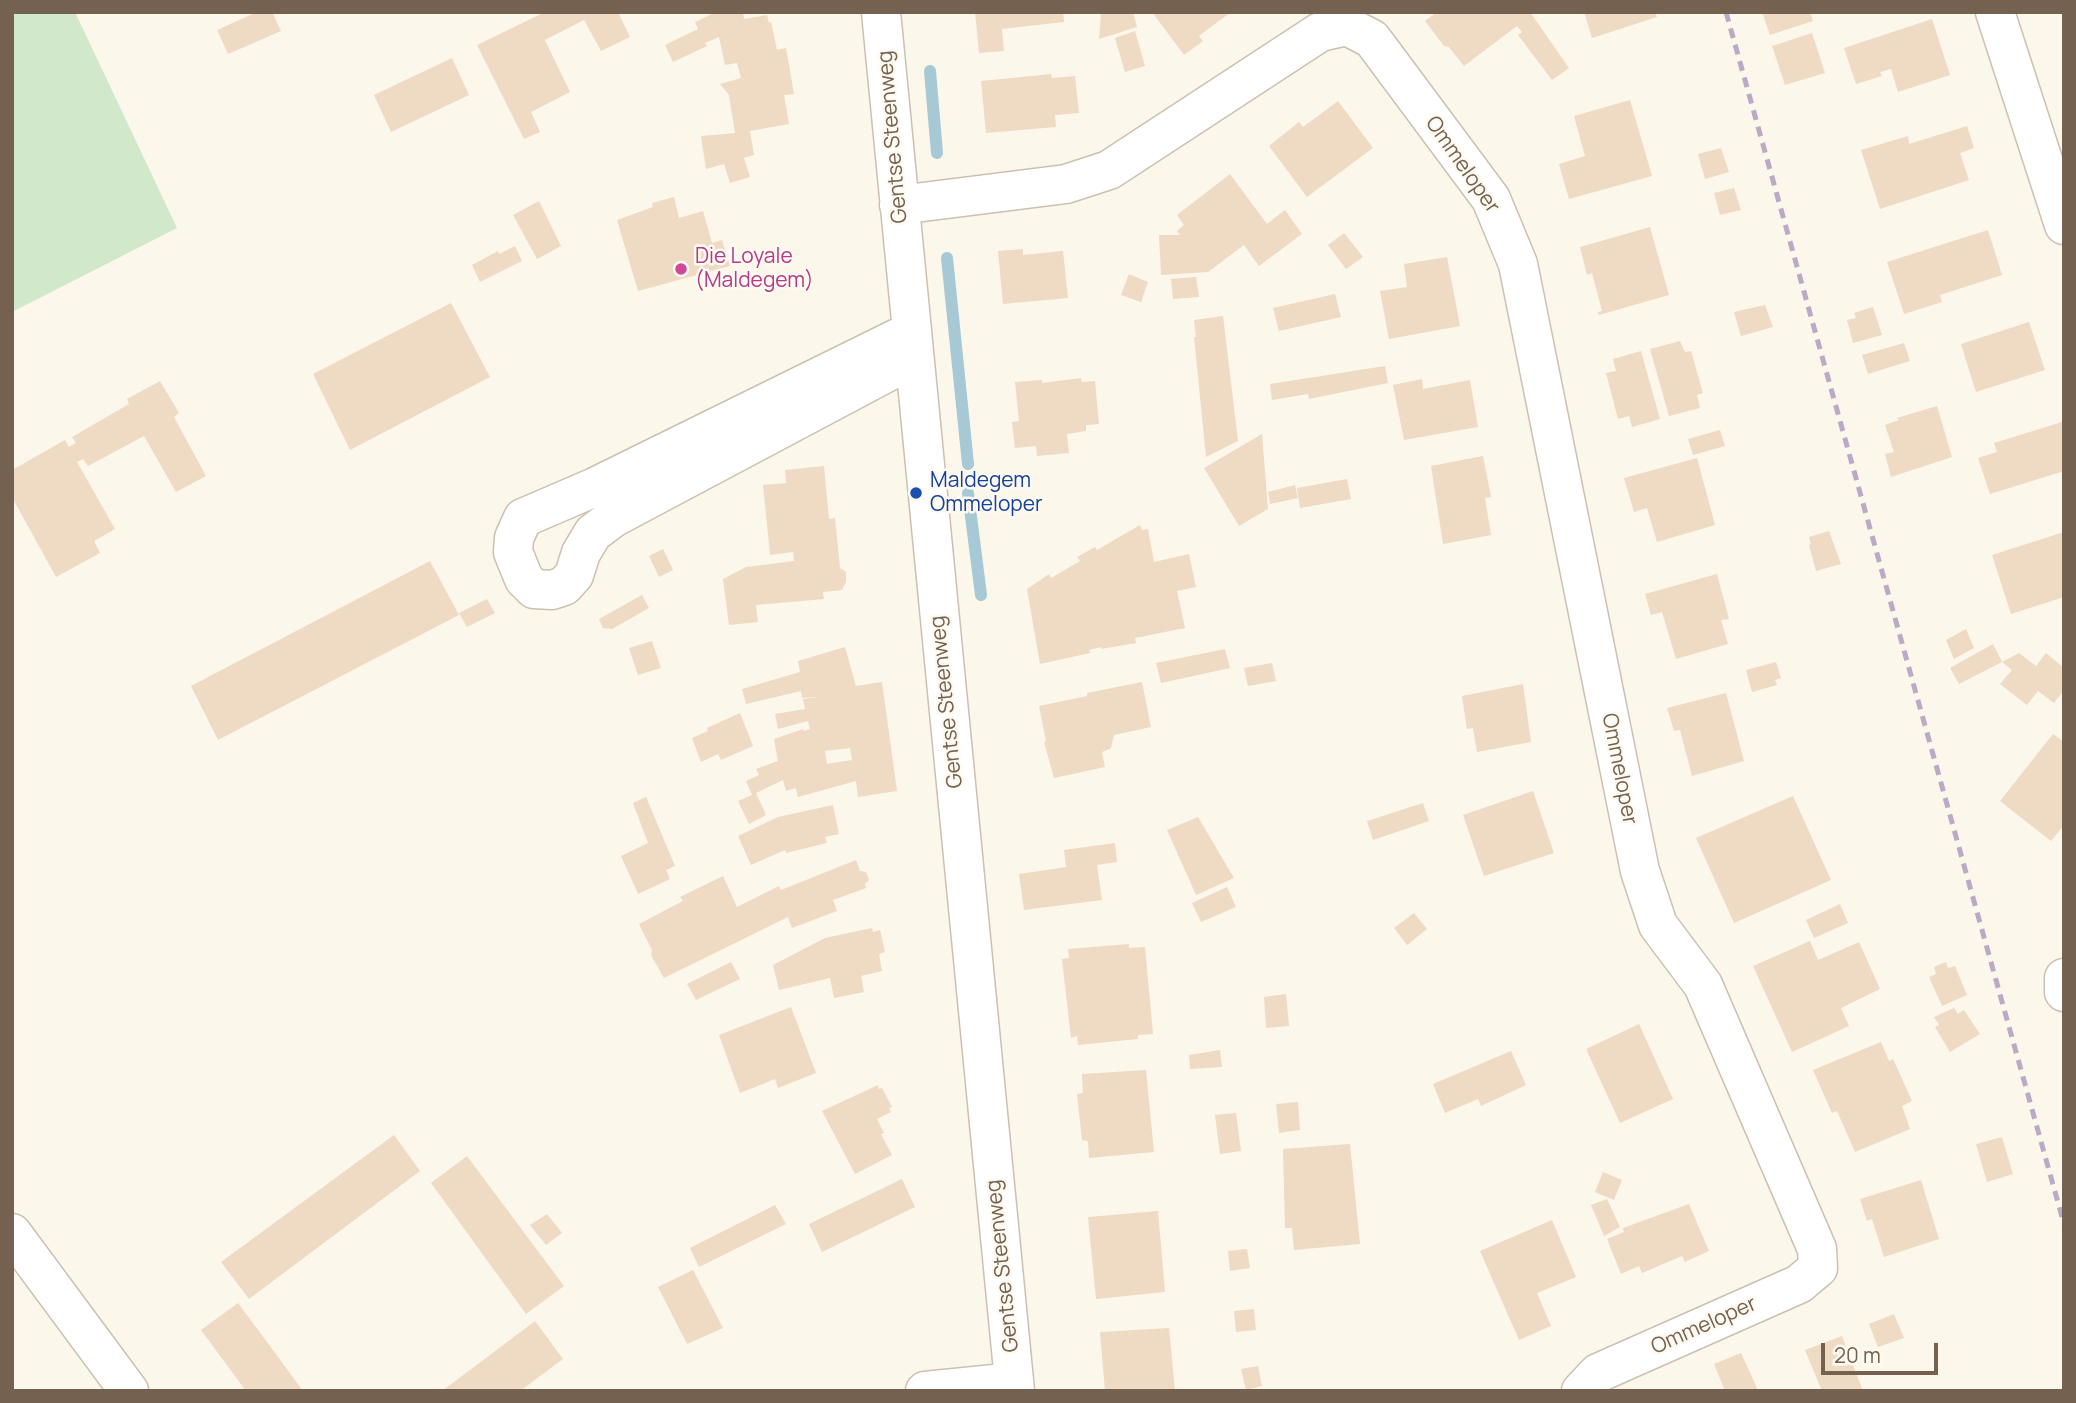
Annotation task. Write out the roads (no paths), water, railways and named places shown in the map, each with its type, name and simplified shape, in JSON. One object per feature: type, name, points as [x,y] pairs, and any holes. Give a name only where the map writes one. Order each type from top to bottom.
[{"type":"street","name":"Gentse Steenweg","points":[[881,12],[1015,1386]]},
{"type":"street","points":[[1995,12],[2064,225]]},
{"type":"street","name":"Ommeloper","points":[[899,205],[1066,184],[1109,170],[1320,32],[1347,19],[1372,39],[1491,199],[1518,264],[1640,871],[1658,925],[1703,985],[1817,1249],[1818,1268],[1799,1284],[1598,1373],[1581,1391]]},
{"type":"street","points":[[913,345],[613,518],[593,533],[574,575],[564,586],[551,590],[534,589],[524,579],[513,552],[513,538],[523,518],[913,345]]},
{"type":"street","points":[[2064,978],[2064,992]]},
{"type":"street","points":[[12,1233],[128,1391]]},
{"type":"street","points":[[925,1391],[1015,1386]]},
{"type":"waterway","points":[[930,71],[937,153]]},
{"type":"waterway","points":[[947,258],[968,464]]},
{"type":"waterway","points":[[968,493],[981,595]]},
{"type":"railway","points":[[1726,12],[2064,1224]]},
{"type":"place","name":"Die Loyale (Maldegem)","points":[[681,269]]},
{"type":"place","name":"Maldegem Ommeloper","points":[[916,493]]}]
